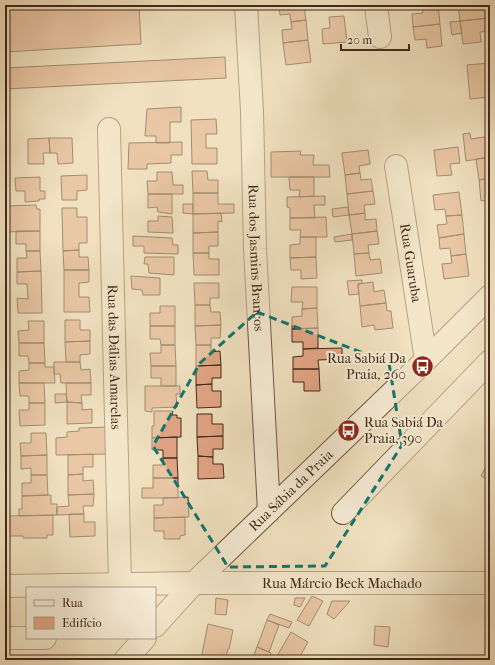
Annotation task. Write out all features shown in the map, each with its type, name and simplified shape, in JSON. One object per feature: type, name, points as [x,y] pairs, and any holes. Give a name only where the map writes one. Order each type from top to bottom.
[{"type":"street","name":"Rua dos Jasmins Brancos","points":[[246,5],[252,111],[255,249],[269,510]]},
{"type":"street","points":[[376,5],[380,37]]},
{"type":"street","name":"Rua das Dálias Amarelas","points":[[109,129],[120,584]]},
{"type":"street","name":"Rua Guaruba","points":[[396,166],[426,360]]},
{"type":"street","name":"Rua Sábia da Praia","points":[[156,625],[194,583],[426,360],[490,296]]},
{"type":"street","points":[[343,513],[490,361]]},
{"type":"street","name":"Rua Márcio Beck Machado","points":[[5,586],[194,583],[490,583]]},
{"type":"street","points":[[5,638],[26,638]]},
{"type":"street","points":[[125,660],[144,639]]},
{"type":"highlighted area","points":[[257,312],[389,363],[402,445],[325,566],[228,567],[153,446],[200,363]]},
{"type":"building","points":[[5,5],[139,5],[141,44],[5,52]]},
{"type":"building","points":[[279,5],[304,5],[306,20],[291,22],[290,14],[280,15]]},
{"type":"building","points":[[396,5],[433,5],[396,9]]},
{"type":"building","points":[[438,5],[440,24],[413,27],[412,14],[423,13],[422,6]]},
{"type":"building","points":[[458,5],[474,5],[475,8],[486,7],[488,18],[460,21]]},
{"type":"building","points":[[344,16],[347,42],[323,44],[322,29],[330,28],[329,17]]},
{"type":"building","points":[[488,18],[489,31],[480,32],[481,42],[463,44],[460,21]]},
{"type":"building","points":[[306,20],[308,40],[283,43],[282,30],[292,29],[291,22]]},
{"type":"building","points":[[460,21],[462,33],[452,35],[450,22]]},
{"type":"building","points":[[440,24],[442,46],[427,48],[426,39],[415,40],[413,27]]},
{"type":"building","points":[[308,40],[311,62],[286,65],[283,43]]},
{"type":"building","points":[[225,57],[226,78],[5,89],[5,68]]},
{"type":"building","points":[[490,63],[490,97],[470,99],[467,65]]},
{"type":"building","points":[[181,107],[181,122],[170,122],[170,143],[156,143],[156,136],[145,136],[147,109]]},
{"type":"building","points":[[216,119],[217,134],[206,134],[206,148],[217,148],[217,164],[192,164],[191,120]]},
{"type":"building","points":[[470,133],[471,139],[490,136],[490,157],[466,161],[463,134]]},
{"type":"building","points":[[49,138],[50,153],[43,153],[44,164],[28,164],[28,139]]},
{"type":"building","points":[[49,138],[72,138],[73,163],[58,164],[57,153],[50,153]]},
{"type":"building","points":[[182,142],[182,155],[171,155],[171,163],[147,164],[147,169],[128,169],[129,143]]},
{"type":"building","points":[[458,147],[460,163],[450,164],[452,175],[437,176],[434,150]]},
{"type":"building","points":[[368,150],[370,164],[359,166],[360,173],[345,175],[342,153]]},
{"type":"building","points":[[301,151],[300,155],[314,155],[313,165],[329,165],[330,177],[271,177],[271,152]]},
{"type":"building","points":[[490,157],[490,178],[479,180],[476,159]]},
{"type":"building","points":[[192,171],[207,171],[208,180],[218,180],[218,193],[193,193]]},
{"type":"building","points":[[157,172],[172,172],[173,185],[183,185],[183,194],[148,194],[147,181],[157,181]]},
{"type":"building","points":[[360,173],[361,180],[371,179],[373,191],[347,194],[345,175]]},
{"type":"building","points":[[87,175],[87,190],[77,191],[77,200],[62,200],[61,176]]},
{"type":"building","points":[[40,177],[40,191],[45,191],[45,199],[25,202],[25,191],[16,191],[15,178]]},
{"type":"building","points":[[289,177],[314,177],[314,196],[299,197],[300,190],[290,190]]},
{"type":"building","points":[[490,178],[490,200],[481,201],[479,180]]},
{"type":"building","points":[[373,191],[375,204],[364,205],[365,213],[349,215],[347,194]]},
{"type":"building","points":[[459,192],[462,215],[446,216],[445,209],[435,210],[433,195]]},
{"type":"building","points":[[193,193],[218,193],[218,204],[234,204],[234,213],[193,214]]},
{"type":"building","points":[[148,194],[172,194],[172,214],[158,212],[157,207],[148,208]]},
{"type":"building","points":[[325,196],[325,205],[314,205],[315,218],[290,218],[290,208],[287,207],[287,197]]},
{"type":"building","points":[[183,204],[193,204],[193,214],[183,213]]},
{"type":"building","points":[[36,205],[37,209],[40,209],[40,231],[5,232],[5,206]]},
{"type":"building","points":[[348,207],[349,215],[333,217],[332,209]]},
{"type":"building","points":[[62,208],[77,208],[77,217],[87,217],[87,243],[79,243],[79,250],[63,251]]},
{"type":"building","points":[[221,213],[222,222],[218,221],[218,232],[193,233],[193,214]]},
{"type":"building","points":[[365,213],[365,220],[376,219],[377,231],[352,234],[349,215]]},
{"type":"building","points":[[462,215],[464,234],[439,238],[437,225],[447,224],[446,216]]},
{"type":"building","points":[[158,216],[172,217],[173,233],[148,232],[148,221],[158,221]]},
{"type":"building","points":[[326,217],[327,237],[300,237],[301,230],[290,230],[290,218]]},
{"type":"building","points":[[16,231],[40,231],[40,251],[26,251],[26,244],[16,244]]},
{"type":"building","points":[[377,231],[379,244],[368,245],[369,253],[354,254],[352,234]]},
{"type":"building","points":[[218,232],[218,246],[209,246],[209,253],[193,253],[193,233]]},
{"type":"building","points":[[352,234],[352,240],[335,242],[334,237]]},
{"type":"building","points":[[464,234],[466,254],[451,256],[450,248],[440,249],[439,238]]},
{"type":"building","points":[[133,236],[172,238],[173,245],[178,245],[178,254],[144,253],[144,246],[133,246]]},
{"type":"building","points":[[300,237],[316,237],[316,257],[290,258],[290,245],[300,244]]},
{"type":"building","points":[[79,250],[79,257],[88,257],[89,270],[64,270],[63,251]]},
{"type":"building","points":[[26,251],[40,251],[41,271],[17,272],[17,258],[27,258]]},
{"type":"building","points":[[193,253],[209,253],[209,259],[219,259],[219,275],[194,275]]},
{"type":"building","points":[[369,253],[370,260],[380,259],[382,273],[356,276],[354,254]]},
{"type":"building","points":[[466,254],[469,276],[444,279],[442,264],[452,263],[451,256]]},
{"type":"building","points":[[145,257],[174,257],[174,275],[149,273],[148,264],[144,264]]},
{"type":"building","points":[[316,257],[317,278],[301,279],[301,270],[291,270],[290,258]]},
{"type":"building","points":[[64,270],[89,270],[89,282],[79,283],[79,297],[89,297],[90,312],[64,312]]},
{"type":"building","points":[[41,271],[42,313],[18,313],[17,298],[28,299],[27,284],[17,284],[17,272]]},
{"type":"building","points":[[131,276],[160,278],[160,295],[143,295],[142,290],[132,289]]},
{"type":"building","points":[[362,280],[362,283],[358,284],[359,294],[349,295],[347,281]]},
{"type":"building","points":[[373,282],[374,292],[384,290],[386,303],[360,306],[358,284]]},
{"type":"building","points":[[194,283],[219,283],[219,298],[210,298],[210,305],[195,305]]},
{"type":"building","points":[[292,287],[317,287],[317,308],[302,309],[303,302],[291,302]]},
{"type":"building","points":[[386,303],[387,311],[391,311],[393,328],[375,330],[374,325],[362,327],[360,306]]},
{"type":"building","points":[[195,305],[210,305],[211,312],[220,312],[221,325],[195,326]]},
{"type":"building","points":[[160,306],[175,306],[175,326],[150,326],[150,313],[160,313]]},
{"type":"building","points":[[317,308],[318,328],[292,329],[292,317],[302,316],[302,309]]},
{"type":"building","points":[[65,320],[80,320],[80,330],[90,330],[90,341],[65,342]]},
{"type":"building","points":[[28,321],[44,321],[44,343],[19,343],[18,331],[29,330]]},
{"type":"building","points":[[221,325],[220,338],[211,338],[211,345],[196,345],[195,326]]},
{"type":"building","points":[[150,326],[175,326],[175,345],[161,345],[160,339],[150,339]]},
{"type":"building","points":[[318,328],[318,348],[303,349],[303,342],[292,342],[292,329]]},
{"type":"building","points":[[90,341],[90,354],[80,355],[80,362],[66,362],[65,342]]},
{"type":"building","points":[[19,343],[44,343],[45,363],[29,363],[28,356],[19,356]]},
{"type":"building","points":[[161,345],[175,345],[176,366],[151,366],[150,353],[161,353]]},
{"type":"building","points":[[196,345],[211,345],[211,352],[220,351],[221,365],[196,366]]},
{"type":"building","points":[[342,348],[342,359],[318,360],[319,369],[293,369],[293,357],[303,356],[303,349]]},
{"type":"building","points":[[54,362],[80,362],[81,370],[90,369],[91,383],[61,383],[60,374],[54,374]]},
{"type":"building","points":[[29,363],[45,363],[45,367],[54,367],[55,383],[19,383],[19,371],[29,370]]},
{"type":"building","points":[[221,365],[221,378],[212,378],[212,384],[196,385],[196,366]]},
{"type":"building","points":[[151,366],[176,366],[176,386],[161,386],[161,378],[151,378]]},
{"type":"building","points":[[293,369],[319,369],[320,391],[304,391],[304,382],[293,382]]},
{"type":"building","points":[[19,383],[44,383],[45,403],[29,403],[29,396],[20,396]]},
{"type":"building","points":[[66,383],[91,383],[91,395],[81,395],[82,403],[67,402]]},
{"type":"building","points":[[212,384],[212,391],[221,391],[221,407],[197,408],[196,385]]},
{"type":"building","points":[[145,386],[180,386],[180,394],[176,394],[177,407],[152,408],[152,412],[145,411]]},
{"type":"building","points":[[55,394],[66,394],[67,402],[55,403]]},
{"type":"building","points":[[67,402],[82,403],[82,410],[92,409],[92,423],[67,424]]},
{"type":"building","points":[[29,403],[45,403],[45,425],[20,426],[19,410],[29,410]]},
{"type":"building","points":[[154,411],[173,411],[172,415],[177,415],[177,418],[181,418],[181,437],[152,438]]},
{"type":"building","points":[[197,414],[212,414],[212,424],[223,424],[223,436],[197,437]]},
{"type":"building","points":[[109,427],[110,454],[56,455],[56,438],[67,437],[67,432],[79,431],[79,428]]},
{"type":"building","points":[[31,433],[46,433],[47,455],[21,456],[20,443],[31,443]]},
{"type":"building","points":[[223,436],[223,449],[213,449],[213,457],[198,456],[197,437]]},
{"type":"building","points":[[177,437],[177,458],[163,458],[163,450],[152,450],[152,438]]},
{"type":"building","points":[[93,454],[93,467],[83,467],[83,474],[68,475],[68,455]]},
{"type":"building","points":[[47,455],[47,475],[31,475],[31,468],[21,469],[21,456]]},
{"type":"building","points":[[198,456],[213,457],[213,464],[223,464],[224,478],[198,479]]},
{"type":"building","points":[[163,458],[177,458],[178,478],[153,478],[153,465],[163,465]]},
{"type":"building","points":[[490,459],[490,482],[481,476]]},
{"type":"building","points":[[83,474],[83,481],[93,480],[94,494],[68,495],[68,475]]},
{"type":"building","points":[[31,475],[47,475],[48,495],[22,496],[22,483],[31,483]]},
{"type":"building","points":[[153,478],[178,478],[178,498],[142,498],[142,488],[153,488]]},
{"type":"building","points":[[94,494],[93,506],[83,506],[84,514],[57,515],[57,507],[69,506],[68,495]]},
{"type":"building","points":[[51,495],[51,504],[57,504],[57,515],[19,516],[19,509],[22,509],[22,496]]},
{"type":"building","points":[[188,497],[189,517],[154,518],[154,505],[163,505],[163,498]]},
{"type":"building","points":[[69,514],[84,514],[84,522],[95,522],[95,536],[70,537]]},
{"type":"building","points":[[53,515],[53,535],[47,535],[47,538],[23,538],[23,536],[8,536],[7,516]]},
{"type":"building","points":[[185,517],[185,535],[180,536],[180,539],[164,539],[164,531],[154,531],[154,518]]},
{"type":"building","points":[[312,596],[323,601],[309,626],[297,620]]},
{"type":"building","points":[[216,598],[228,600],[226,615],[215,614]]},
{"type":"building","points":[[295,598],[305,598],[300,607],[294,605]]},
{"type":"building","points":[[332,601],[350,601],[334,619],[327,614]]},
{"type":"building","points":[[270,614],[292,622],[289,628],[267,620]]},
{"type":"building","points":[[267,620],[279,625],[269,652],[257,647]]},
{"type":"building","points":[[208,624],[233,630],[225,660],[202,660]]},
{"type":"building","points":[[375,626],[390,627],[388,647],[374,645]]},
{"type":"building","points":[[291,632],[308,642],[298,660],[277,660],[279,657],[277,656]]},
{"type":"building","points":[[257,647],[271,653],[268,660],[252,660]]},
{"type":"place","name":"Rua Sabiá Da Praia, 260","points":[[422,366]]},
{"type":"place","name":"Rua Sabiá Da Praia, 390","points":[[349,430]]}]
